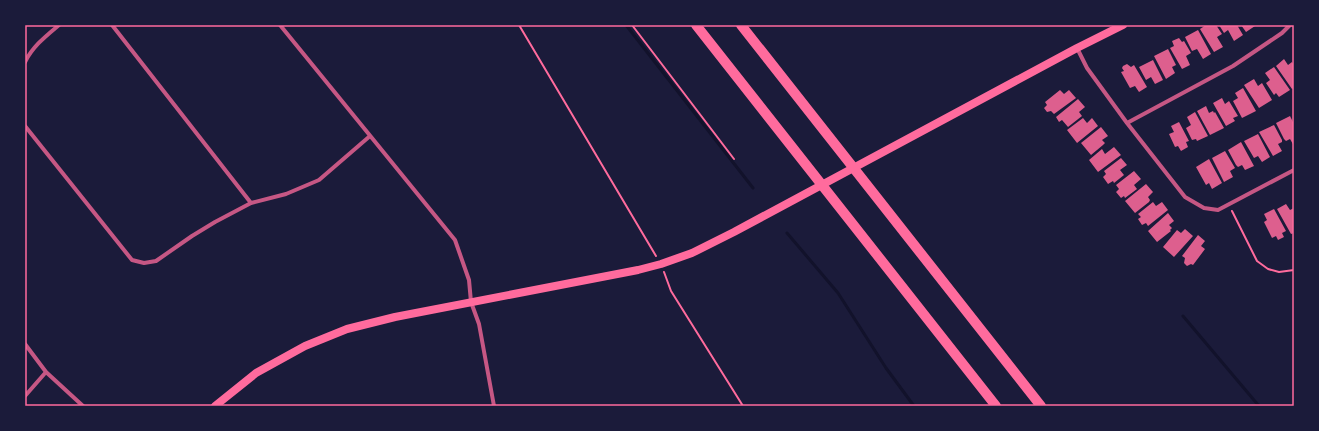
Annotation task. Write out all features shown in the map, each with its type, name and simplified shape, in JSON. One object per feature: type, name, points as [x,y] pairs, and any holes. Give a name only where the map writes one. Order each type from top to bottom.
[{"type":"highway","points":[[696,25],[996,406]]},
{"type":"highway","points":[[741,25],[1041,406]]},
{"type":"main road","points":[[215,406],[256,373],[305,346],[348,329],[471,302],[630,271],[661,264],[692,253],[1123,25]]},
{"type":"street","points":[[25,62],[43,38],[59,25]]},
{"type":"street","points":[[112,25],[252,203]]},
{"type":"street","points":[[280,25],[455,240],[469,280],[471,302],[479,324],[494,406]]},
{"type":"street","points":[[1127,123],[1233,66],[1282,33],[1290,25]]},
{"type":"street","points":[[1077,48],[1087,68],[1185,198],[1204,208],[1218,210],[1294,170]]},
{"type":"street","points":[[25,126],[132,260],[144,263],[156,261],[215,222],[252,203],[286,194],[319,180],[370,136]]},
{"type":"street","points":[[25,344],[46,372],[83,406]]},
{"type":"street","points":[[25,396],[46,372]]},
{"type":"path","points":[[519,25],[661,264],[671,291],[743,406]]},
{"type":"path","points":[[632,25],[734,158]]},
{"type":"path","points":[[1229,204],[1257,261],[1268,269],[1279,272],[1294,270]]},
{"type":"building","points":[[1206,25],[1216,25],[1222,34],[1217,37],[1223,47],[1214,52],[1200,29]]},
{"type":"building","points":[[1219,25],[1237,25],[1243,35],[1234,41],[1228,30],[1224,33]]},
{"type":"building","points":[[1241,25],[1254,25],[1255,26],[1246,32]]},
{"type":"building","points":[[1198,30],[1211,54],[1203,59],[1197,49],[1192,51],[1185,37]]},
{"type":"building","points":[[1179,38],[1182,42],[1184,41],[1191,53],[1186,56],[1190,65],[1182,69],[1170,48],[1174,46],[1172,41]]},
{"type":"building","points":[[1168,49],[1176,65],[1172,67],[1175,73],[1166,79],[1154,56]]},
{"type":"building","points":[[1284,59],[1288,65],[1292,62],[1294,65],[1294,88],[1292,89],[1276,66]]},
{"type":"building","points":[[1153,60],[1163,80],[1155,84],[1151,77],[1146,80],[1139,67]]},
{"type":"building","points":[[1127,64],[1131,67],[1134,65],[1147,87],[1139,92],[1135,86],[1130,88],[1121,72],[1124,71],[1122,68],[1123,66]]},
{"type":"building","points":[[1274,67],[1290,90],[1279,97],[1276,93],[1274,95],[1266,83],[1270,80],[1265,73]]},
{"type":"building","points":[[1254,79],[1258,86],[1262,83],[1272,100],[1259,108],[1244,85]]},
{"type":"building","points":[[1243,88],[1256,111],[1242,118],[1233,101],[1238,98],[1235,93]]},
{"type":"building","points":[[1060,90],[1064,94],[1069,90],[1076,98],[1054,114],[1051,111],[1047,112],[1044,108],[1047,105],[1045,102]]},
{"type":"building","points":[[1222,98],[1225,104],[1229,101],[1238,116],[1233,118],[1235,121],[1226,126],[1213,103]]},
{"type":"building","points":[[1078,99],[1085,107],[1079,112],[1082,116],[1068,127],[1062,120],[1059,122],[1056,117]]},
{"type":"building","points":[[1206,106],[1209,113],[1213,111],[1214,113],[1215,112],[1224,128],[1210,135],[1197,111]]},
{"type":"building","points":[[1195,112],[1208,136],[1197,141],[1196,139],[1192,140],[1186,128],[1191,125],[1187,117]]},
{"type":"building","points":[[1290,116],[1294,124],[1294,146],[1290,139],[1286,141],[1284,139],[1276,123]]},
{"type":"building","points":[[1083,118],[1087,123],[1092,118],[1098,126],[1077,143],[1067,130]]},
{"type":"building","points":[[1179,122],[1189,141],[1186,142],[1188,147],[1181,151],[1178,146],[1175,147],[1169,134],[1174,132],[1171,126]]},
{"type":"building","points":[[1274,125],[1282,140],[1282,142],[1278,144],[1282,151],[1273,156],[1259,132]]},
{"type":"building","points":[[1101,127],[1108,136],[1102,140],[1105,143],[1091,155],[1081,143]]},
{"type":"building","points":[[1258,134],[1270,157],[1262,162],[1258,156],[1254,158],[1244,141]]},
{"type":"building","points":[[1241,142],[1254,166],[1245,170],[1242,165],[1238,167],[1236,165],[1228,150]]},
{"type":"building","points":[[1114,147],[1121,155],[1098,172],[1089,160],[1102,149],[1105,154]]},
{"type":"building","points":[[1225,151],[1235,168],[1230,171],[1233,177],[1224,182],[1212,158]]},
{"type":"building","points":[[1121,158],[1127,165],[1120,170],[1124,175],[1114,183],[1113,181],[1108,184],[1103,177],[1106,174],[1104,171]]},
{"type":"building","points":[[1209,159],[1222,183],[1212,189],[1209,183],[1206,185],[1196,167]]},
{"type":"building","points":[[1134,171],[1141,179],[1134,185],[1137,189],[1125,198],[1124,196],[1121,198],[1116,192],[1119,189],[1116,185]]},
{"type":"building","points":[[1146,184],[1153,192],[1148,197],[1150,200],[1135,213],[1125,201]]},
{"type":"building","points":[[1153,202],[1156,206],[1162,202],[1168,210],[1148,226],[1146,223],[1142,225],[1138,219],[1141,217],[1138,214]]},
{"type":"building","points":[[1286,204],[1290,210],[1294,208],[1294,233],[1291,234],[1277,209]]},
{"type":"building","points":[[1274,209],[1286,231],[1282,233],[1284,237],[1278,240],[1276,236],[1272,238],[1264,222],[1267,220],[1264,214]]},
{"type":"building","points":[[1168,213],[1174,221],[1169,225],[1172,228],[1170,230],[1171,231],[1157,242],[1148,231]]},
{"type":"building","points":[[1185,229],[1193,236],[1174,257],[1163,247],[1177,230],[1181,233]]},
{"type":"building","points":[[1198,235],[1205,241],[1201,246],[1205,249],[1193,265],[1191,264],[1187,266],[1184,263],[1185,258],[1182,256]]},
{"type":"waterway","points":[[626,25],[753,188]]},
{"type":"waterway","points":[[787,233],[838,293],[886,368],[914,406]]},
{"type":"waterway","points":[[1183,316],[1259,406]]}]
